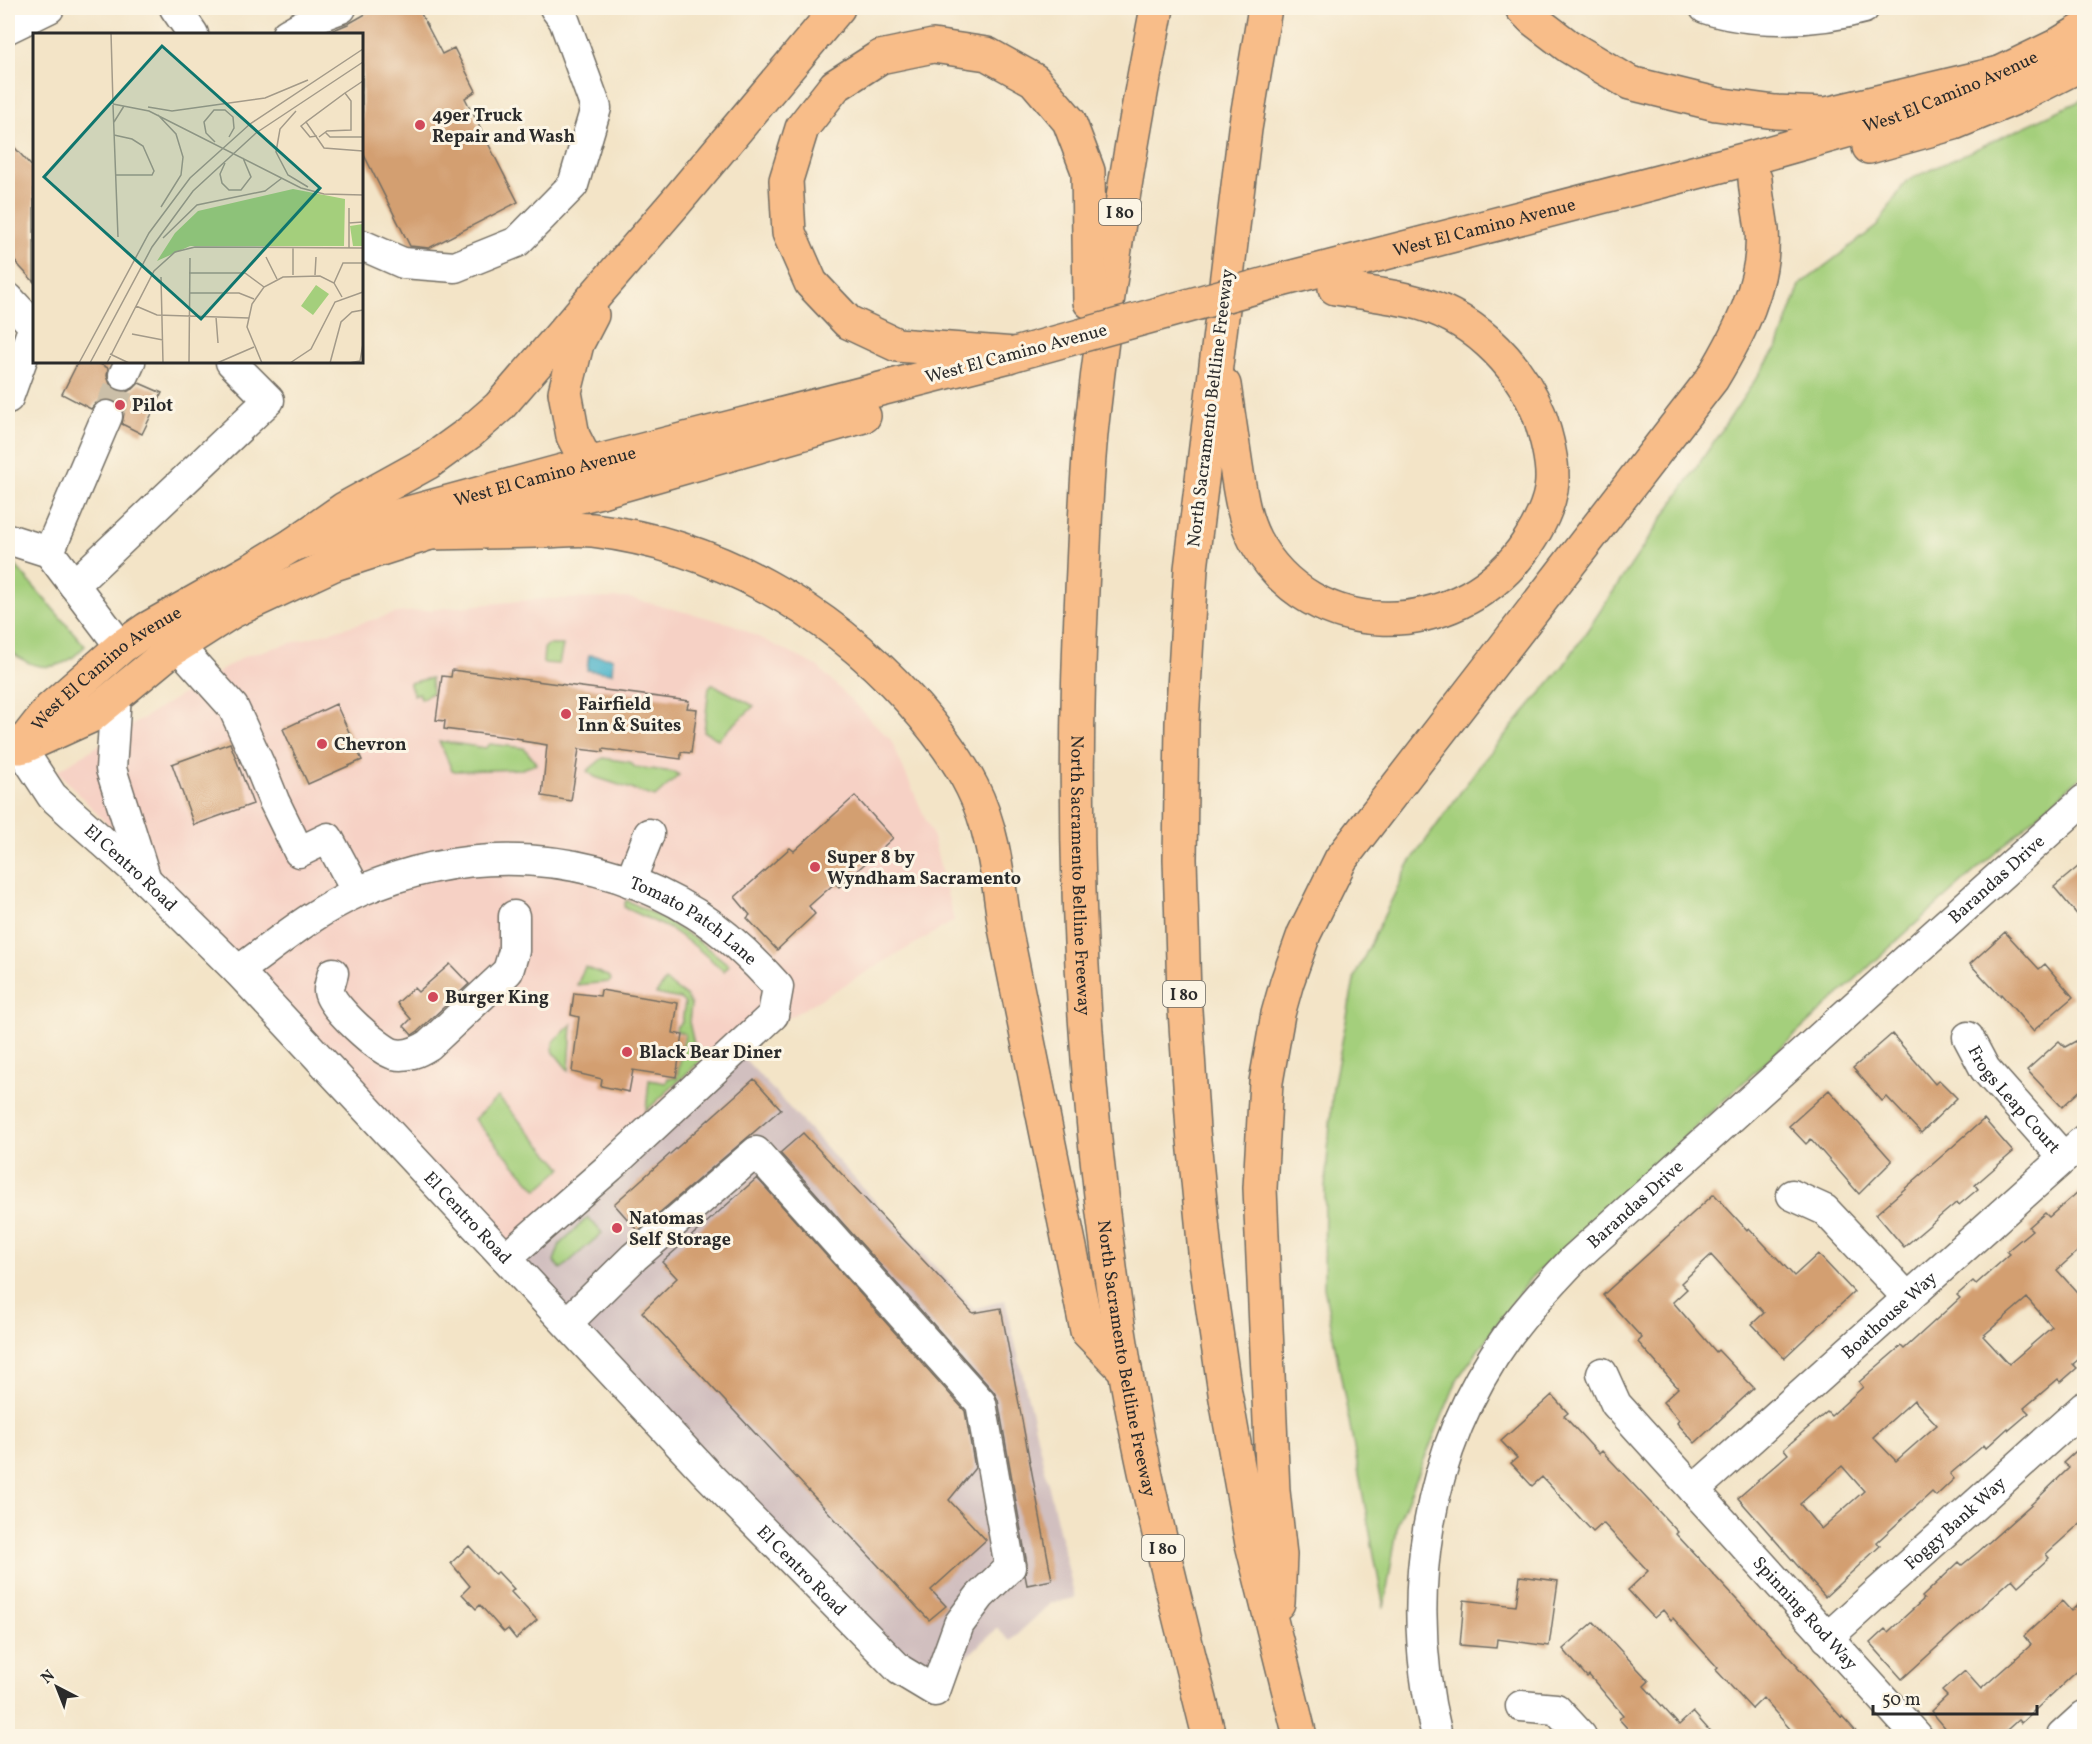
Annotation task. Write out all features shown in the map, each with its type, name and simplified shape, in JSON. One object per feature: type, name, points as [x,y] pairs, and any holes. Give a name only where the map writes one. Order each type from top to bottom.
[{"type":"main road","points":[[294,544],[344,509],[429,462],[470,433],[500,407],[838,8]]},
{"type":"main road","name":"North Sacramento Beltline Freeway","points":[[1157,8],[1128,164],[1092,418],[1079,651],[1077,789],[1079,888],[1085,1025],[1094,1133],[1106,1241],[1125,1370],[1142,1460],[1209,1737]]},
{"type":"main road","name":"North Sacramento Beltline Freeway","points":[[1265,8],[1245,129],[1191,569],[1182,723],[1180,859],[1184,995],[1196,1163],[1206,1262],[1225,1393],[1252,1544],[1300,1737]]},
{"type":"main road","points":[[1522,8],[1568,46],[1630,83],[1716,104],[1775,112],[1826,114],[2000,73]]},
{"type":"main road","name":"West El Camino Avenue","points":[[1280,292],[1335,288],[1751,169],[1892,118],[2000,73],[2085,29]]},
{"type":"main road","points":[[1017,363],[897,345],[848,322],[811,283],[789,233],[786,180],[802,128],[835,86],[880,57],[933,46],[987,54],[1034,80],[1069,121],[1088,171],[1092,418]]},
{"type":"main road","name":"West El Camino Avenue","points":[[14,743],[121,647],[147,629],[294,544],[595,477],[1280,292],[1751,169],[1954,123],[2015,98],[2085,63]]},
{"type":"main road","points":[[1277,1640],[1280,1555],[1273,1491],[1260,1188],[1266,1082],[1278,1014],[1287,982],[1304,934],[1341,859],[1712,379],[1729,351],[1750,303],[1760,260],[1762,231],[1751,169]]},
{"type":"main road","points":[[595,477],[573,436],[564,392],[577,344],[590,318],[675,203]]},
{"type":"main road","points":[[1218,342],[1240,494],[1246,520],[1255,540],[1281,576],[1302,593],[1325,606],[1360,617],[1389,619],[1409,617],[1438,611],[1466,599],[1490,584],[1513,562],[1531,539],[1542,517],[1551,489],[1550,458],[1544,429],[1534,404],[1520,377],[1497,349],[1463,323],[1436,309],[1413,301],[1335,288]]},
{"type":"main road","name":"West El Camino Avenue","points":[[14,743],[91,716],[178,646],[231,612],[334,564],[595,477]]},
{"type":"main road","points":[[430,533],[590,530],[626,536],[692,553],[734,569],[783,594],[814,614],[887,674],[926,718],[951,752],[972,788],[985,822],[1087,1331],[1125,1370]]},
{"type":"street","points":[[8,28],[49,8]]},
{"type":"street","points":[[175,8],[192,33]]},
{"type":"street","points":[[289,33],[317,16],[341,8]]},
{"type":"street","points":[[363,245],[403,264],[455,267],[517,242],[573,185],[596,108],[564,20],[555,8]]},
{"type":"street","points":[[1705,8],[1720,13],[1778,19],[1847,12],[1864,8]]},
{"type":"street","points":[[8,298],[33,325]]},
{"type":"street","points":[[9,385],[33,328]]},
{"type":"street","points":[[74,585],[269,400],[232,363]]},
{"type":"street","points":[[49,552],[107,416]]},
{"type":"street","points":[[8,539],[49,552],[121,647]]},
{"type":"street","points":[[178,646],[233,708],[299,852],[328,838],[357,892]]},
{"type":"street","points":[[116,695],[111,769],[146,879]]},
{"type":"street","name":"El Centro Road","points":[[14,743],[52,796],[146,879],[238,971],[710,1477],[900,1670],[935,1691],[959,1624],[980,1596],[1010,1568],[981,1403],[756,1152],[634,1257],[567,1323]]},
{"type":"street","name":"Barandas Drive","points":[[1437,1737],[1424,1672],[1420,1621],[1422,1570],[1429,1520],[1456,1431],[1481,1378],[1508,1335],[1539,1295],[1574,1259],[2085,800]]},
{"type":"street","points":[[630,882],[649,834]]},
{"type":"street","name":"Tomato Patch Lane","points":[[238,971],[315,915],[357,892],[386,880],[458,863],[520,860],[580,866],[630,882],[668,898],[697,915],[739,947],[778,987],[772,1016],[610,1167],[506,1258]]},
{"type":"street","points":[[333,973],[329,992],[331,999],[356,1027],[386,1052],[397,1055],[416,1052],[429,1045],[508,971],[514,951],[514,916]]},
{"type":"street","name":"Frogs Leap Court","points":[[1968,1037],[1985,1069],[2074,1149]]},
{"type":"street","name":"Boathouse Way","points":[[1694,1490],[2074,1149]]},
{"type":"street","points":[[1792,1195],[1826,1210],[1908,1298]]},
{"type":"street","name":"Spinning Rod Way","points":[[1602,1373],[1616,1404],[1917,1737]]},
{"type":"street","name":"Foggy Bank Way","points":[[1827,1638],[2085,1407]]},
{"type":"street","points":[[1521,1706],[1556,1709],[1581,1737]]},
{"type":"street","points":[[2062,1737],[2085,1716]]},
{"type":"shaded area","points":[[629,598],[732,624],[817,666],[891,740],[932,834],[954,921],[766,1031],[518,1262],[57,771],[245,656],[397,613],[539,599]]},
{"type":"shaded area","points":[[740,1054],[974,1309],[1005,1300],[1075,1598],[1051,1603],[1010,1641],[997,1628],[942,1681],[909,1666],[518,1262]]},
{"type":"green space","points":[[2084,99],[2084,774],[1912,927],[1528,1281],[1458,1378],[1398,1523],[1384,1608],[1324,1287],[1325,1188],[1333,1087],[1355,976],[1409,864],[1480,765],[1564,665],[1778,346],[1800,285],[1877,226],[1906,181]]},
{"type":"green space","points":[[8,564],[15,565],[85,646],[72,658],[59,665],[35,665],[14,654],[8,648]]},
{"type":"green space","points":[[547,645],[563,645],[559,664],[543,663],[544,649]]},
{"type":"green space","points":[[431,678],[432,693],[421,699],[419,693],[414,695],[409,683]]},
{"type":"green space","points":[[712,684],[754,706],[718,739],[704,732],[709,687]]},
{"type":"green space","points":[[439,741],[485,748],[490,744],[524,748],[537,764],[522,769],[455,771],[452,770]]},
{"type":"green space","points":[[603,758],[629,762],[635,767],[674,772],[679,775],[655,797],[595,777],[587,771]]},
{"type":"green space","points":[[626,900],[680,929],[729,965],[724,971],[670,929],[624,907]]},
{"type":"green space","points":[[585,967],[610,977],[611,980],[577,985]]},
{"type":"green space","points":[[665,981],[687,997],[691,1005],[689,1022],[694,1044],[704,1058],[646,1111],[649,1080],[666,1083],[668,1078],[677,1078],[685,1034],[676,1031],[677,1026],[682,1022],[685,1003],[680,999],[656,994]]},
{"type":"green space","points":[[572,1024],[569,1071],[552,1050],[554,1041]]},
{"type":"green space","points":[[498,1097],[562,1168],[537,1190],[474,1119]]},
{"type":"green space","points":[[588,1217],[602,1233],[561,1269],[554,1261],[560,1244]]},
{"type":"water","points":[[589,655],[613,658],[612,673],[587,670]]},
{"type":"building","name":"49er Truck Repair and Wash","points":[[376,8],[418,8],[442,54],[454,48],[476,91],[465,98],[518,202],[429,248],[410,246],[363,153],[363,33],[326,33]]},
{"type":"building","points":[[8,140],[33,168],[33,281],[8,254]]},
{"type":"building","name":"Pilot","points":[[78,363],[98,363],[108,368],[107,376],[110,384],[117,391],[126,392],[139,383],[162,393],[142,434],[122,424],[124,413],[114,400],[104,399],[91,409],[62,394]]},
{"type":"building","name":"Fairfield Inn & Suites","points":[[452,670],[689,701],[687,708],[697,709],[691,753],[681,752],[681,759],[603,749],[603,752],[579,749],[571,801],[542,796],[547,745],[522,741],[522,739],[444,729],[445,721],[436,720],[442,676],[451,677]]},
{"type":"building","name":"Chevron","points":[[336,704],[362,760],[308,784],[283,729]]},
{"type":"building","points":[[230,743],[253,804],[194,825],[172,764]]},
{"type":"building","name":"Super 8 by Wyndham Sacramento","points":[[855,796],[893,838],[839,887],[835,883],[809,906],[815,914],[777,950],[747,918],[750,915],[735,897],[790,848],[794,851]]},
{"type":"building","points":[[2085,861],[2085,924],[2054,887]]},
{"type":"building","points":[[2005,932],[2039,969],[2045,964],[2073,997],[2033,1031],[2001,994],[2000,996],[1970,964]]},
{"type":"building","name":"Burger King","points":[[450,964],[469,984],[412,1035],[404,1026],[411,1019],[397,1003],[414,988],[418,992]]},
{"type":"building","name":"Black Bear Diner","points":[[601,990],[678,1003],[673,1033],[683,1035],[676,1077],[633,1070],[629,1092],[601,1086],[602,1079],[572,1072],[579,1017],[571,1015],[574,993],[600,996]]},
{"type":"building","points":[[1892,1034],[1935,1084],[1939,1080],[1957,1098],[1921,1133],[1887,1097],[1882,1101],[1853,1068]]},
{"type":"building","points":[[2085,1036],[2085,1086],[2062,1107],[2027,1070],[2059,1041],[2065,1047]]},
{"type":"building","points":[[754,1079],[781,1109],[638,1231],[614,1204]]},
{"type":"building","points":[[1829,1090],[1892,1161],[1859,1194],[1811,1139],[1806,1144],[1789,1126]]},
{"type":"building","points":[[1984,1119],[2013,1152],[1975,1185],[1978,1189],[1959,1205],[1957,1202],[1904,1247],[1876,1214]]},
{"type":"building","points":[[803,1133],[973,1313],[1001,1308],[1052,1580],[1027,1585],[1025,1575],[1027,1564],[998,1400],[994,1392],[780,1153]]},
{"type":"building","points":[[757,1178],[965,1411],[975,1468],[949,1500],[986,1540],[931,1590],[946,1606],[929,1620],[642,1312],[677,1278],[662,1262]]},
{"type":"building","points":[[2085,1186],[2085,1245],[2057,1270],[2085,1301],[2085,1354],[2073,1364],[2077,1368],[2061,1382],[2058,1379],[2024,1408],[2029,1413],[2009,1430],[2008,1428],[1986,1448],[1984,1445],[1950,1474],[1954,1479],[1936,1496],[1932,1492],[1877,1542],[1880,1546],[1825,1597],[1738,1498],[1788,1454],[1784,1449],[1827,1412],[1831,1416],[1863,1387],[1859,1382],[1901,1346],[1904,1349],[1960,1298],[1957,1295],[1973,1281],[1976,1284],[2010,1254],[2007,1251],[2032,1230],[2029,1227],[2045,1213],[2049,1217]],"holes":[[[2027,1298],[2052,1327],[2009,1364],[1983,1336]],[[1914,1400],[1937,1425],[1896,1461],[1873,1437]],[[1842,1466],[1864,1491],[1821,1529],[1800,1504]]]},
{"type":"building","points":[[1714,1194],[1794,1276],[1818,1254],[1854,1292],[1784,1358],[1752,1324],[1764,1313],[1711,1255],[1681,1283],[1687,1289],[1673,1302],[1716,1352],[1718,1350],[1754,1388],[1695,1443],[1677,1423],[1679,1420],[1663,1402],[1678,1388],[1638,1342],[1642,1338],[1603,1295]]},
{"type":"building","points":[[1552,1395],[1568,1413],[1564,1416],[1599,1454],[1602,1451],[1678,1532],[1676,1534],[1861,1737],[1797,1737],[1763,1698],[1752,1709],[1673,1618],[1671,1620],[1663,1610],[1654,1618],[1628,1590],[1648,1571],[1603,1523],[1593,1532],[1542,1477],[1532,1486],[1511,1463],[1517,1458],[1501,1441]]},
{"type":"building","points":[[2085,1443],[2085,1519],[2046,1554],[2049,1558],[2018,1586],[2012,1579],[1902,1679],[1870,1643],[1885,1629],[1888,1632],[1959,1562],[1962,1565],[2036,1500],[2069,1468],[2063,1463]]},
{"type":"building","points":[[469,1546],[495,1574],[498,1572],[514,1589],[511,1592],[537,1620],[516,1639],[508,1629],[504,1632],[480,1605],[476,1609],[462,1594],[470,1586],[451,1563]]},
{"type":"building","points":[[1520,1576],[1558,1581],[1549,1646],[1497,1639],[1496,1648],[1460,1645],[1464,1600],[1516,1606]]},
{"type":"building","points":[[2085,1598],[2085,1664],[2021,1723],[2018,1720],[1999,1737],[1953,1737],[1931,1711],[1947,1696],[1942,1691],[1965,1671],[1981,1689],[2031,1645],[2024,1636],[2062,1601],[2071,1611]]},
{"type":"building","points":[[1594,1622],[1649,1681],[1644,1686],[1679,1725],[1693,1712],[1715,1737],[1635,1737],[1619,1719],[1623,1715],[1563,1649]]},
{"type":"tunnel","points":[[107,416],[124,375]]},
{"type":"place","name":"49er Truck Repair and Wash","points":[[420,125]]},
{"type":"place","name":"Pilot","points":[[120,405]]},
{"type":"place","name":"Fairfield Inn & Suites","points":[[566,714]]},
{"type":"place","name":"Chevron","points":[[322,744]]},
{"type":"place","name":"Super 8 by Wyndham Sacramento","points":[[815,867]]},
{"type":"place","name":"Burger King","points":[[433,997]]},
{"type":"place","name":"Black Bear Diner","points":[[627,1052]]},
{"type":"place","name":"Natomas Self Storage","points":[[617,1228]]}]
